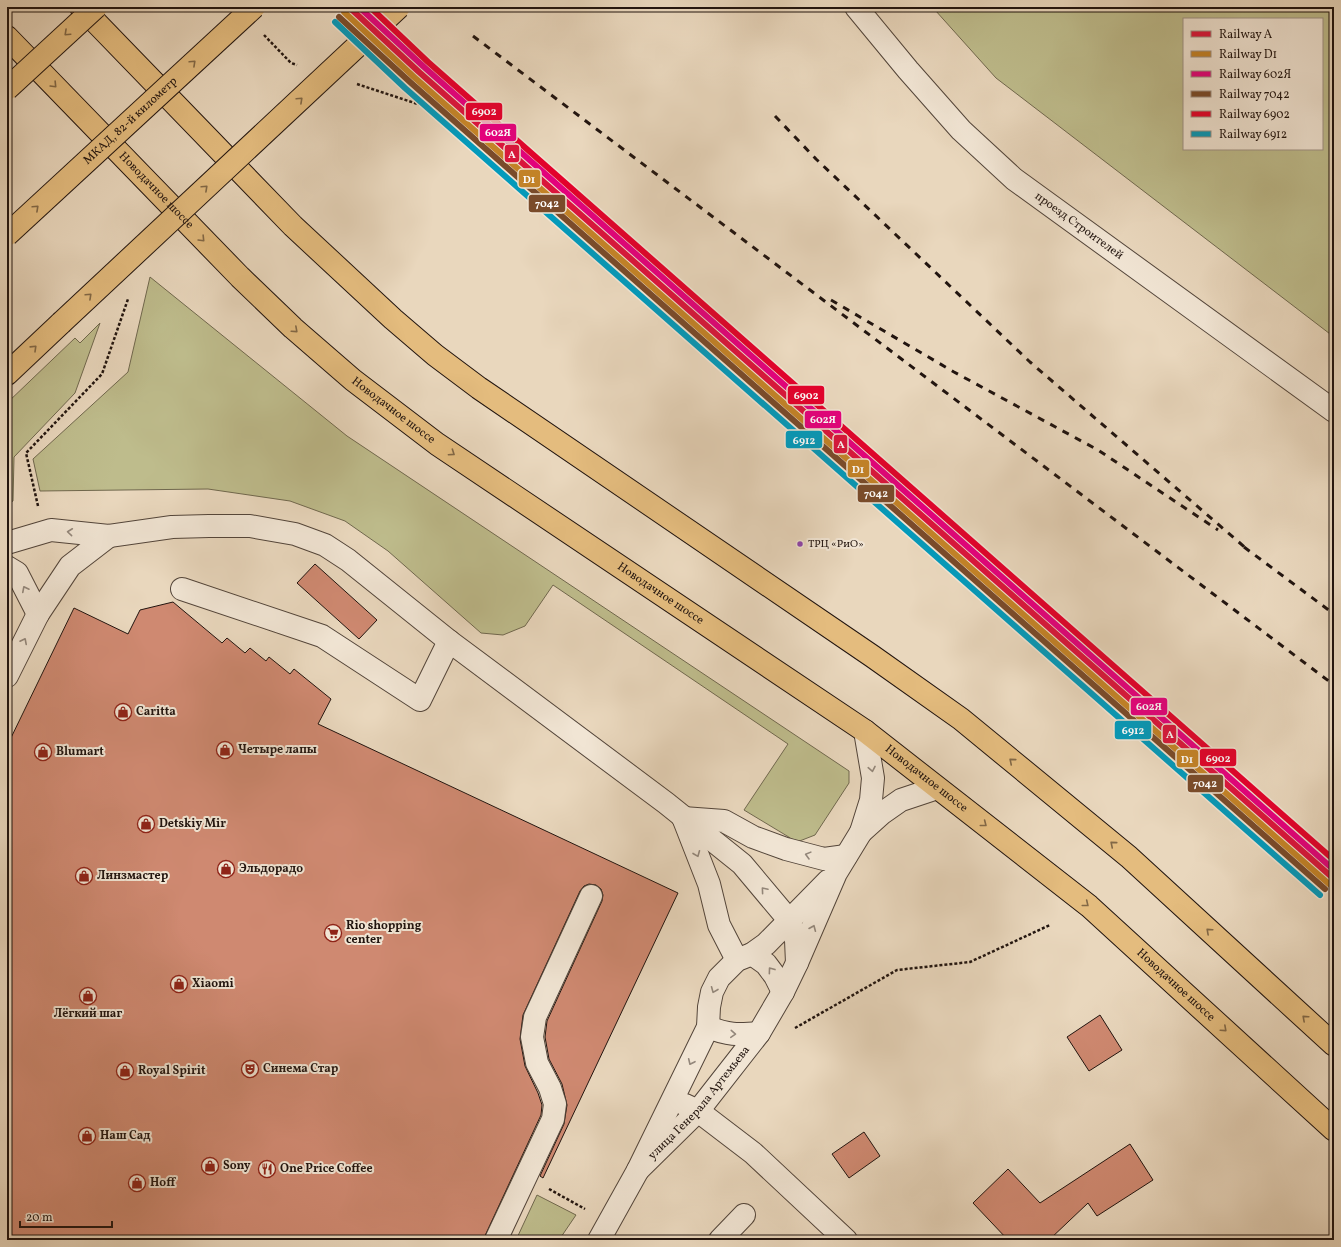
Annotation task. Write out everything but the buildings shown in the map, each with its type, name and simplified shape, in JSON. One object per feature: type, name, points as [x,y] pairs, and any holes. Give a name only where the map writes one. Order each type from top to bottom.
[{"type":"main road","points":[[81,7],[293,226],[393,319],[435,355],[486,392],[872,656],[961,719],[1129,857],[1334,1045]]},
{"type":"main road","points":[[7,89],[96,7]]},
{"type":"main road","name":"МКАД, 82-й километр","points":[[7,235],[254,7]]},
{"type":"main road","points":[[7,374],[399,7]]},
{"type":"main road","name":"Новодачное шоссе","points":[[7,36],[240,277],[293,328],[353,380],[437,444],[864,731],[1089,906],[1334,1130]]},
{"type":"street","name":"проезд Строителей","points":[[856,7],[908,70],[961,130],[1014,179],[1334,411]]},
{"type":"street","points":[[7,543],[51,530],[109,536],[172,527],[250,526],[295,534],[325,545],[348,560],[449,641],[666,803],[742,864],[789,920],[796,940],[797,964]]},
{"type":"street","points":[[7,676],[38,614],[70,566],[109,536]]},
{"type":"street","points":[[7,567],[17,573],[38,614]]},
{"type":"street","points":[[182,589],[322,636],[420,700],[449,641]]},
{"type":"street","points":[[861,832],[871,800],[873,778],[864,731]]},
{"type":"street","points":[[861,832],[881,814],[901,800],[937,788]]},
{"type":"street","points":[[683,818],[724,821],[753,837],[786,849],[841,865]]},
{"type":"street","points":[[683,818],[709,884],[719,925],[745,957],[766,964],[775,976],[783,992]]},
{"type":"street","name":"улица Генерала Артемьева","points":[[638,1170],[698,1111],[758,1033],[783,992],[841,865],[861,832]]},
{"type":"street","name":"улица Генерала Артемьева","points":[[599,1240],[638,1170],[674,1100],[708,1027],[709,1007],[712,992],[719,978],[745,957],[766,944],[841,865]]},
{"type":"street","points":[[496,1240],[553,1119],[555,1104],[550,1088],[536,1063],[532,1037],[535,1017],[591,896]]},
{"type":"street","name":"улица Генерала Артемьева","points":[[708,1027],[724,1033],[743,1035],[758,1033]]},
{"type":"street","points":[[674,1100],[698,1111],[753,1153],[846,1240]]},
{"type":"street","points":[[720,1240],[744,1215]]},
{"type":"path","points":[[259,29],[291,63],[299,65]]},
{"type":"path","points":[[350,82],[439,111],[1334,894]]},
{"type":"path","points":[[37,504],[26,453],[102,374],[130,293]]},
{"type":"path","points":[[789,1032],[897,970],[970,962],[1050,925]]},
{"type":"path","points":[[526,1176],[585,1210]]},
{"type":"shaded area","points":[[934,7],[1334,7],[1334,337],[996,78],[935,10]]},
{"type":"shaded area","points":[[150,277],[347,436],[849,771],[849,783],[815,835],[797,842],[744,810],[788,744],[553,585],[525,626],[503,635],[481,633],[388,551],[345,521],[290,501],[208,489],[40,491],[33,459],[128,372]]},
{"type":"shaded area","points":[[100,323],[75,393],[14,457],[13,501],[7,504],[7,403],[75,338],[80,343]]},
{"type":"shaded area","points":[[537,1195],[576,1215],[559,1240],[516,1240]]},
{"type":"railway","points":[[473,36],[1334,685]]},
{"type":"railway","points":[[775,116],[816,159],[1030,362],[1248,550]]},
{"type":"railway","points":[[831,300],[954,372],[1098,450],[1218,530]]},
{"type":"railway","points":[[1244,547],[1334,614]]},
{"type":"rail line","name":"A","points":[[349,7],[419,72],[1334,879]]},
{"type":"rail line","name":"602Я","points":[[359,7],[424,67],[1334,870]]},
{"type":"rail line","name":"6902","points":[[370,7],[428,62],[1334,860]]},
{"type":"rail line","name":"D1","points":[[344,12],[414,77],[1329,884]]},
{"type":"rail line","name":"7042","points":[[339,17],[410,82],[1325,889]]},
{"type":"rail line","name":"6912","points":[[335,22],[405,88],[1320,895]]},
{"type":"place","name":"ТРЦ «РиО»","points":[[800,544]]},
{"type":"place","name":"Caritta","points":[[123,712]]},
{"type":"place","name":"Четыре лапы","points":[[225,750]]},
{"type":"place","name":"Blumart","points":[[43,752]]},
{"type":"place","name":"Detskiy Mir","points":[[146,824]]},
{"type":"place","name":"Эльдорадо","points":[[226,869]]},
{"type":"place","name":"Линзмастер","points":[[84,876]]},
{"type":"place","name":"Rio shopping center","points":[[333,933]]},
{"type":"place","name":"Xiaomi","points":[[179,984]]},
{"type":"place","name":"Лёгкий шаг","points":[[88,996]]},
{"type":"place","name":"Синема Стар","points":[[250,1069]]},
{"type":"place","name":"Royal Spirit","points":[[125,1071]]},
{"type":"place","name":"Наш Сад","points":[[87,1136]]},
{"type":"place","name":"Sony","points":[[210,1166]]},
{"type":"place","name":"One Price Coffee","points":[[267,1169]]},
{"type":"place","name":"Hoff","points":[[137,1183]]}]
